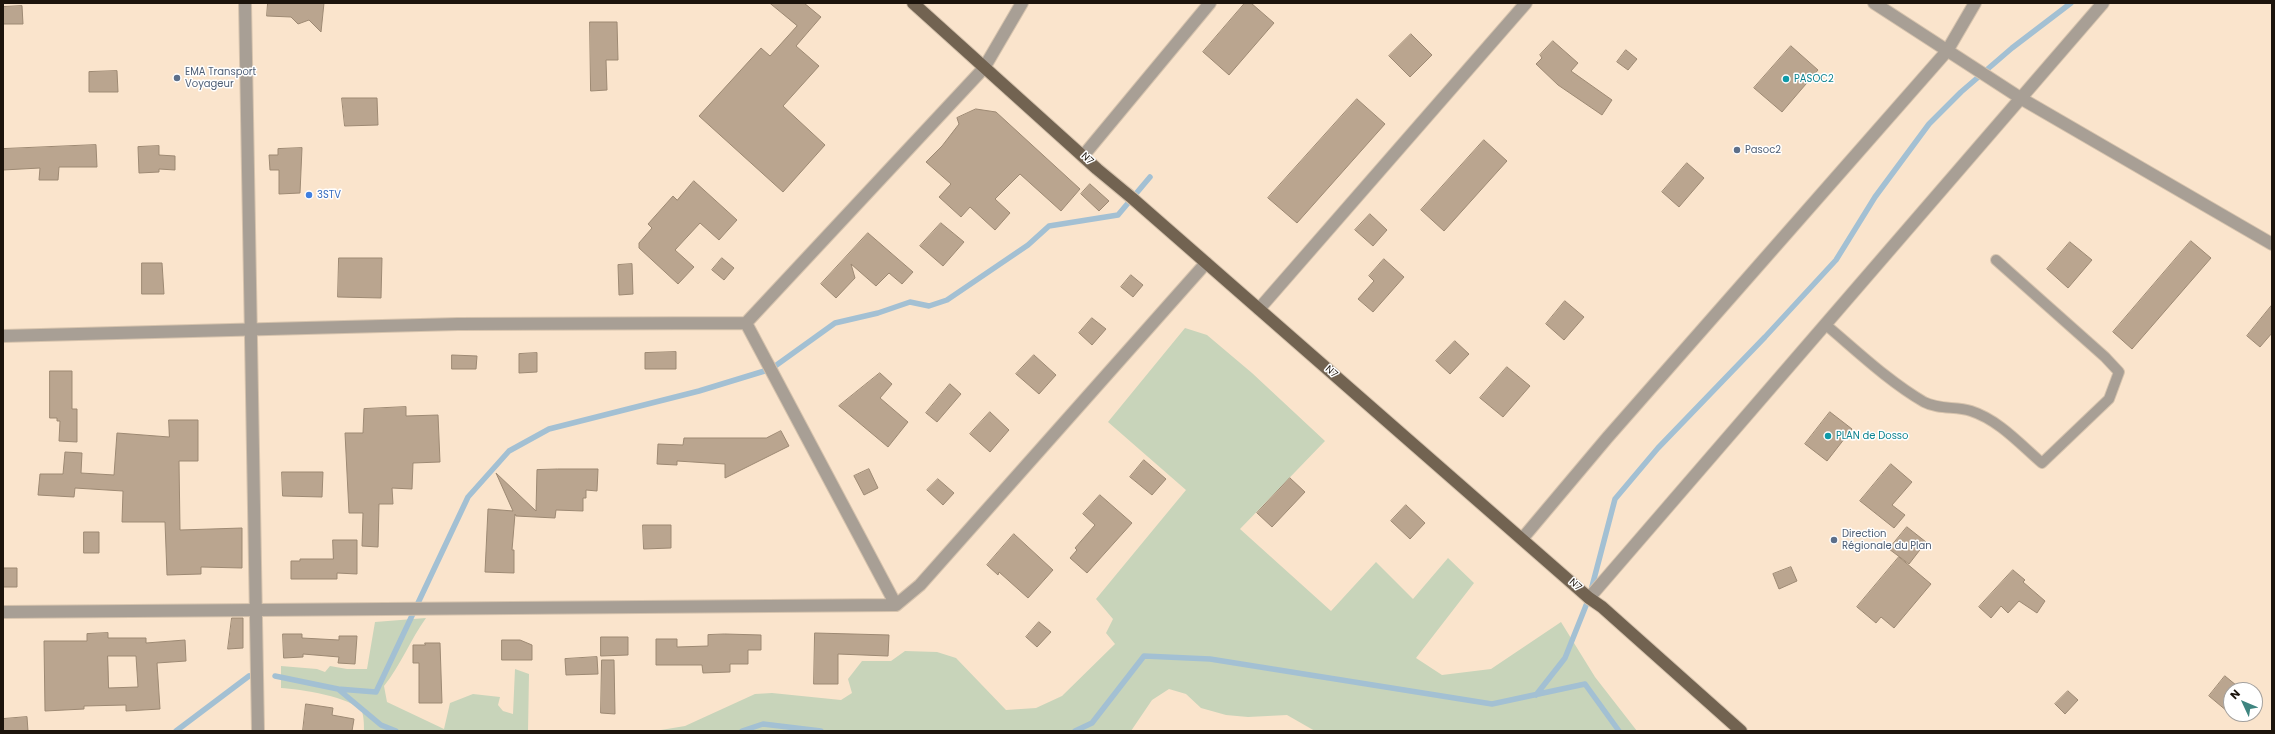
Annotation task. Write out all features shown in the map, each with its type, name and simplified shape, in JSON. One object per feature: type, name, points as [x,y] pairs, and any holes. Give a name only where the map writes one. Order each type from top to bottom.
[{"type":"main road","points":[[906,3],[922,12]]},
{"type":"main road","points":[[913,3],[922,12]]},
{"type":"main road","name":"N7","points":[[922,12],[1083,156],[1589,598],[1602,607],[1741,731]]},
{"type":"street","points":[[246,3],[258,731]]},
{"type":"street","points":[[3,336],[458,324],[746,323],[984,68],[1022,3]]},
{"type":"street","points":[[1083,156],[1210,3]]},
{"type":"street","points":[[1259,309],[1526,3]]},
{"type":"street","points":[[1874,3],[2022,99],[2272,244]]},
{"type":"street","points":[[1522,539],[1607,438],[1947,50],[1975,3]]},
{"type":"street","points":[[1589,598],[2022,99],[2103,3]]},
{"type":"street","points":[[3,612],[896,605],[920,585],[1206,262]]},
{"type":"street","points":[[746,323],[896,605]]},
{"type":"lane","points":[[1826,324],[1887,377],[1925,402],[1950,409],[1971,411],[2002,428],[2042,463],[2109,399],[2119,372],[2105,357],[1996,260]]},
{"type":"green space","points":[[1185,328],[1207,335],[1252,373],[1325,441],[1240,529],[1331,611],[1376,562],[1413,599],[1448,558],[1474,583],[1416,658],[1442,675],[1491,669],[1561,622],[1595,677],[1637,731],[1315,731],[1287,715],[1248,717],[1226,715],[1201,708],[1186,694],[1169,689],[1152,700],[1131,731],[655,731],[685,726],[755,694],[772,693],[841,700],[852,693],[848,679],[862,661],[891,661],[905,651],[937,652],[956,658],[1006,710],[1036,708],[1062,696],[1115,644],[1106,633],[1113,619],[1096,599],[1186,490],[1108,422]]},
{"type":"green space","points":[[426,618],[384,686],[387,702],[444,729],[450,703],[473,694],[500,697],[498,705],[503,711],[513,714],[515,669],[529,674],[528,731],[364,731],[364,719],[362,712],[348,702],[312,692],[281,688],[281,666],[317,669],[325,672],[330,666],[347,669],[367,669],[375,622]]},
{"type":"building","points":[[268,3],[324,3],[321,32],[309,20],[298,24],[291,17],[267,16]]},
{"type":"building","points":[[770,3],[804,3],[821,17],[796,46],[819,66],[783,106],[825,145],[783,192],[699,116],[761,48],[770,56],[797,26]]},
{"type":"building","points":[[1245,3],[1251,3],[1274,23],[1229,75],[1203,52]]},
{"type":"building","points":[[22,6],[23,24],[3,24],[3,7]]},
{"type":"building","points":[[590,22],[617,22],[618,60],[606,60],[607,90],[591,91]]},
{"type":"building","points":[[1411,34],[1432,55],[1410,77],[1389,56]]},
{"type":"building","points":[[1553,41],[1578,63],[1571,71],[1612,100],[1602,115],[1558,85],[1536,64],[1542,58],[1540,55]]},
{"type":"building","name":"PASOC2","points":[[1791,46],[1818,70],[1782,112],[1754,88]]},
{"type":"building","points":[[1626,50],[1637,59],[1628,70],[1617,62]]},
{"type":"building","points":[[117,71],[118,92],[89,92],[89,72]]},
{"type":"building","points":[[342,98],[377,98],[378,125],[345,126]]},
{"type":"building","points":[[1357,99],[1385,124],[1297,223],[1268,198]]},
{"type":"building","points":[[976,109],[996,112],[1080,189],[1061,211],[1020,174],[995,199],[1010,213],[995,230],[970,207],[961,217],[939,197],[951,184],[926,162],[942,146],[959,124],[957,118]]},
{"type":"building","points":[[1484,140],[1507,161],[1444,231],[1421,210]]},
{"type":"building","points":[[96,145],[97,167],[59,167],[58,180],[39,180],[40,168],[3,170],[3,149]]},
{"type":"building","points":[[159,146],[159,155],[175,156],[175,170],[159,169],[159,172],[139,173],[138,147]]},
{"type":"building","points":[[302,148],[300,193],[279,194],[279,170],[270,170],[269,155],[278,155],[278,149]]},
{"type":"building","points":[[1687,163],[1704,178],[1679,207],[1662,192]]},
{"type":"building","points":[[694,181],[737,220],[719,240],[700,223],[675,250],[694,267],[678,284],[639,248],[639,243],[652,228],[648,224],[673,196],[677,200]]},
{"type":"building","points":[[1090,184],[1109,201],[1099,211],[1081,194]]},
{"type":"building","points":[[1370,214],[1387,230],[1373,246],[1355,230]]},
{"type":"building","points":[[941,223],[964,242],[943,266],[920,246]]},
{"type":"building","points":[[868,233],[913,272],[902,284],[889,273],[876,286],[851,264],[855,278],[836,298],[821,284]]},
{"type":"building","points":[[2191,241],[2211,258],[2132,349],[2113,332]]},
{"type":"building","points":[[2070,242],[2092,260],[2068,288],[2047,269]]},
{"type":"building","points":[[339,258],[382,258],[381,298],[338,297]]},
{"type":"building","points":[[722,258],[734,268],[724,280],[712,270]]},
{"type":"building","points":[[1384,259],[1404,277],[1373,312],[1358,299],[1374,281],[1369,276]]},
{"type":"building","points":[[142,263],[162,263],[164,294],[142,294]]},
{"type":"building","points":[[632,264],[633,294],[619,295],[618,265]]},
{"type":"building","points":[[1131,275],[1143,285],[1133,297],[1121,287]]},
{"type":"building","points":[[1565,301],[1584,317],[1564,340],[1546,324]]},
{"type":"building","points":[[2272,305],[2272,333],[2260,347],[2247,336]]},
{"type":"building","points":[[1092,318],[1106,329],[1092,345],[1079,333]]},
{"type":"building","points":[[1455,341],[1469,354],[1450,374],[1436,361]]},
{"type":"building","points":[[676,352],[676,369],[645,369],[645,353]]},
{"type":"building","points":[[537,353],[537,372],[519,373],[519,354]]},
{"type":"building","points":[[452,355],[477,356],[476,369],[452,369]]},
{"type":"building","points":[[1034,355],[1056,375],[1039,394],[1016,374]]},
{"type":"building","points":[[1507,367],[1530,386],[1503,417],[1480,398]]},
{"type":"building","points":[[50,371],[72,371],[72,409],[77,409],[77,442],[59,441],[60,421],[57,421],[57,418],[50,418]]},
{"type":"building","points":[[880,373],[892,384],[880,398],[908,422],[888,447],[839,406]]},
{"type":"building","points":[[950,384],[961,394],[937,422],[926,413]]},
{"type":"building","points":[[406,407],[406,416],[438,415],[440,462],[413,463],[412,489],[392,488],[393,504],[379,504],[378,547],[362,546],[363,513],[349,513],[345,433],[363,433],[364,409]]},
{"type":"building","points":[[990,412],[1009,430],[990,452],[970,434]]},
{"type":"building","name":"PLAN de Dosso","points":[[1830,412],[1852,429],[1827,461],[1805,444]]},
{"type":"building","points":[[169,420],[198,420],[198,461],[179,461],[180,530],[242,528],[242,568],[201,567],[201,574],[167,575],[165,522],[122,522],[123,491],[75,488],[74,497],[38,495],[40,474],[63,474],[65,452],[82,453],[81,473],[114,475],[117,433],[169,437]]},
{"type":"building","points":[[781,431],[789,446],[725,478],[725,464],[677,461],[677,465],[657,464],[658,444],[683,445],[684,438],[766,438]]},
{"type":"building","points":[[1144,460],[1166,479],[1152,495],[1130,477]]},
{"type":"building","points":[[1891,464],[1912,482],[1892,505],[1905,515],[1894,528],[1860,501]]},
{"type":"building","points":[[598,469],[597,491],[586,490],[586,498],[583,498],[583,511],[556,510],[555,518],[516,516],[515,514],[512,550],[514,550],[514,573],[485,572],[488,509],[513,511],[496,473],[536,511],[537,470]]},
{"type":"building","points":[[869,469],[878,488],[864,495],[854,476]]},
{"type":"building","points":[[282,472],[323,472],[322,497],[283,496]]},
{"type":"building","points":[[1290,478],[1305,492],[1272,527],[1257,513]]},
{"type":"building","points":[[938,479],[954,493],[943,505],[927,490]]},
{"type":"building","points":[[1100,495],[1132,523],[1087,573],[1070,558],[1077,550],[1075,548],[1095,525],[1083,514]]},
{"type":"building","points":[[1406,505],[1425,523],[1410,539],[1391,521]]},
{"type":"building","points":[[643,525],[671,525],[671,548],[644,549]]},
{"type":"building","points":[[1907,527],[1926,542],[1909,564],[1889,549]]},
{"type":"building","points":[[84,532],[99,532],[99,553],[84,553]]},
{"type":"building","points":[[1014,534],[1053,570],[1028,598],[999,572],[998,575],[987,565]]},
{"type":"building","points":[[333,540],[357,540],[357,574],[337,573],[337,579],[291,579],[291,561],[300,561],[300,559],[333,559]]},
{"type":"building","points":[[1899,557],[1931,584],[1894,628],[1881,617],[1876,623],[1857,607]]},
{"type":"building","points":[[1791,567],[1797,581],[1779,589],[1773,574]]},
{"type":"building","points":[[4,568],[17,568],[17,587],[3,587]]},
{"type":"building","points":[[2013,570],[2025,580],[2023,582],[2045,601],[2037,613],[2019,601],[2008,613],[2001,606],[1991,618],[1979,607]]},
{"type":"building","points":[[232,618],[243,618],[243,648],[228,649]]},
{"type":"building","points":[[1039,622],[1051,632],[1037,647],[1026,637]]},
{"type":"building","points":[[108,633],[108,638],[146,638],[146,643],[185,640],[186,661],[157,663],[160,709],[126,711],[126,705],[84,706],[84,709],[45,711],[44,641],[87,641],[87,634]],"holes":[[[108,656],[136,656],[138,687],[109,688]]]},
{"type":"building","points":[[815,633],[889,635],[888,656],[838,654],[838,684],[814,684]]},
{"type":"building","points":[[283,634],[302,634],[302,638],[339,640],[339,636],[357,636],[355,664],[338,663],[339,657],[303,654],[303,657],[284,658]]},
{"type":"building","points":[[708,635],[761,635],[761,650],[748,650],[748,664],[730,664],[730,672],[703,673],[702,665],[656,665],[656,639],[677,639],[677,647],[708,646]]},
{"type":"building","points":[[601,637],[628,637],[628,655],[601,656]]},
{"type":"building","points":[[502,640],[520,640],[532,645],[532,660],[502,660]]},
{"type":"building","points":[[425,643],[440,643],[442,703],[419,703],[419,663],[413,663],[413,645],[425,645]]},
{"type":"building","points":[[597,657],[598,674],[566,675],[565,659]]},
{"type":"building","points":[[602,660],[614,660],[615,714],[601,713]]},
{"type":"building","points":[[2225,676],[2232,682],[2223,682],[2223,708],[2209,696]]},
{"type":"building","points":[[2068,691],[2078,700],[2065,714],[2055,704]]},
{"type":"building","points":[[306,704],[333,708],[332,715],[354,719],[352,731],[303,731]]},
{"type":"building","points":[[27,717],[28,731],[3,731],[3,719]]},
{"type":"waterway","points":[[1536,695],[1565,658],[1589,598],[1615,499],[1658,448],[1765,337],[1836,260],[1875,197],[1929,124],[1961,92],[2012,48],[2071,3]]},
{"type":"waterway","points":[[338,689],[376,692],[468,497],[509,451],[549,429],[699,391],[771,369],[835,323],[878,313],[910,302],[929,306],[947,300],[1028,245],[1049,226],[1118,215],[1150,177]]},
{"type":"waterway","points":[[1075,731],[1092,723],[1144,656],[1210,659],[1492,704],[1585,684],[1619,731]]},
{"type":"waterway","points":[[176,731],[249,676]]},
{"type":"waterway","points":[[275,676],[338,689],[381,725],[396,731]]},
{"type":"waterway","points":[[742,731],[763,724],[821,731]]},
{"type":"place","name":"EMA Transport Voyageur","points":[[177,78]]},
{"type":"place","name":"PASOC2","points":[[1786,79]]},
{"type":"place","name":"Pasoc2","points":[[1737,150]]},
{"type":"place","name":"3STV","points":[[309,195]]},
{"type":"place","name":"PLAN de Dosso","points":[[1828,436]]},
{"type":"place","name":"Direction Régionale du Plan","points":[[1834,540]]}]
